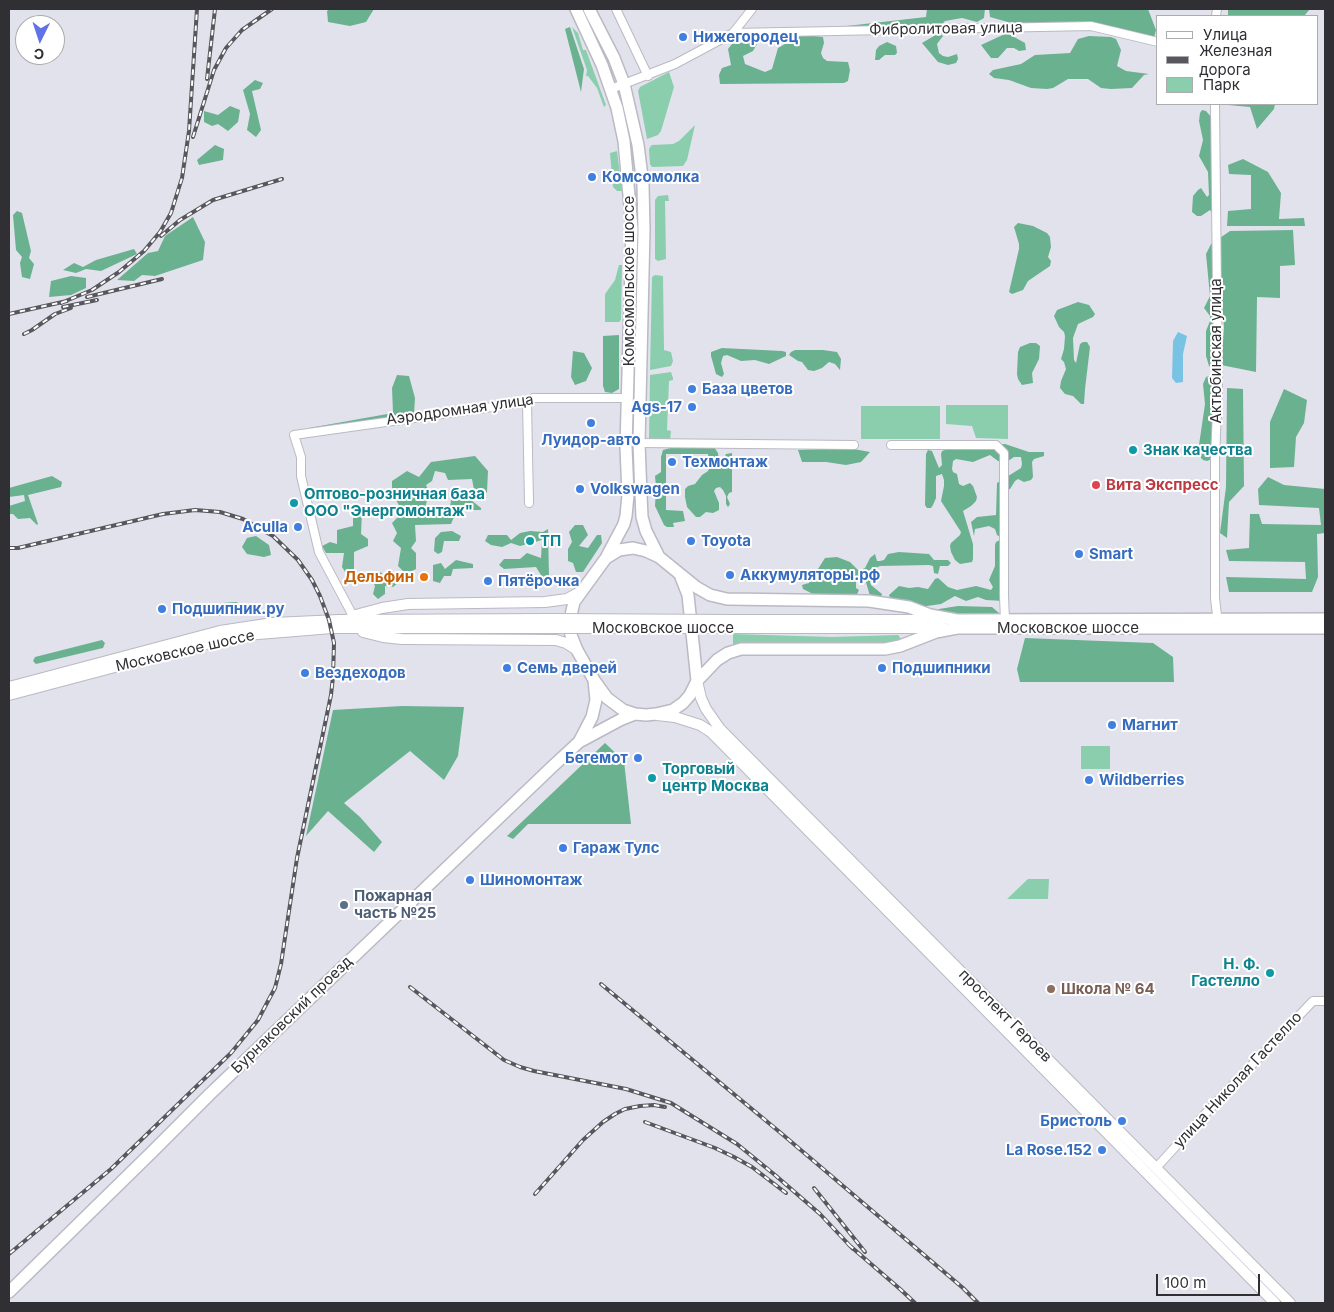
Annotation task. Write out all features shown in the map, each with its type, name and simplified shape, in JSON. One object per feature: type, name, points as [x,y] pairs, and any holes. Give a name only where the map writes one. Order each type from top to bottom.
[{"type":"main road","name":"Комсомольское шоссе","points":[[576,9],[593,43],[611,89],[624,141],[632,228],[626,447],[628,495],[626,516],[618,538],[606,558]]},
{"type":"main road","name":"Комсомольское шоссе","points":[[589,9],[614,58],[624,84],[638,145],[643,185],[644,276],[639,443],[642,517],[648,538],[659,557]]},
{"type":"main road","points":[[635,714],[614,705],[607,698],[594,680],[571,635],[570,624],[574,602],[606,558],[619,550],[633,548],[646,551],[659,557],[696,587],[710,595],[727,599],[869,601],[902,606],[957,624]]},
{"type":"main road","points":[[679,574],[685,584],[688,595],[697,681]]},
{"type":"main road","points":[[339,624],[353,616],[382,608],[408,604],[545,602],[567,598],[580,592]]},
{"type":"main road","name":"Московское шоссе","points":[[957,624],[1005,620],[1325,628]]},
{"type":"main road","name":"Московское шоссе","points":[[9,687],[220,631],[273,623],[1218,624],[1325,620]]},
{"type":"main road","name":"Московское шоссе","points":[[9,695],[222,640],[339,624]]},
{"type":"main road","points":[[339,624],[402,639],[556,640],[566,643],[577,650]]},
{"type":"main road","points":[[579,742],[635,714],[656,714],[673,710],[683,703],[690,695],[697,681],[717,660],[728,653],[741,649],[885,649],[900,646],[957,624]]},
{"type":"main road","points":[[579,742],[592,717],[596,700],[594,680]]},
{"type":"main road","name":"проспект Героев","points":[[697,681],[706,709],[720,729],[1290,1303]]},
{"type":"main road","name":"проспект Героев","points":[[656,714],[675,717],[700,725],[711,732],[1275,1303]]},
{"type":"main road","name":"Бурнаковский проезд","points":[[9,1292],[210,1094],[579,742]]},
{"type":"street","points":[[616,9],[648,76]]},
{"type":"street","points":[[611,89],[676,64],[733,32],[752,9]]},
{"type":"street","name":"Фибролитовая улица","points":[[733,32],[1091,26],[1156,42]]},
{"type":"street","name":"Актюбинская улица","points":[[1215,105],[1218,385],[1215,459],[1215,598],[1218,624]]},
{"type":"street","name":"Аэродромная улица","points":[[353,616],[318,552],[301,476],[301,457],[294,435],[527,402],[533,398],[627,398]]},
{"type":"street","points":[[527,402],[529,503]]},
{"type":"street","points":[[639,443],[854,445]]},
{"type":"street","points":[[891,445],[996,445],[1004,453],[1005,620]]},
{"type":"street","name":"улица Николая Гастелло","points":[[1156,1168],[1313,1001],[1325,1001]]},
{"type":"green space","points":[[330,9],[374,9],[366,22],[350,26],[328,22],[327,11]]},
{"type":"green space","points":[[927,9],[985,9],[984,18],[977,22],[962,18],[945,21],[942,24],[914,27],[893,24],[884,32],[834,33],[824,36],[794,32],[926,17]]},
{"type":"green space","points":[[989,9],[1148,9],[1156,30],[1153,42],[1098,28],[1018,25],[990,17]]},
{"type":"green space","points":[[1228,9],[1310,9],[1305,15],[1228,15]]},
{"type":"green space","points":[[570,27],[584,69],[581,92],[565,29]]},
{"type":"green space","points":[[572,27],[578,33],[583,50],[586,50],[606,105],[604,107],[597,88],[586,76],[587,70]]},
{"type":"green space","points":[[939,33],[943,36],[937,44],[939,53],[948,57],[957,54],[958,59],[956,63],[948,65],[938,62],[922,43]]},
{"type":"green space","points":[[1007,33],[1025,43],[1026,50],[1019,51],[1014,48],[1007,48],[998,58],[991,58],[981,45]]},
{"type":"green space","points":[[794,34],[823,37],[824,43],[821,53],[823,58],[827,61],[848,62],[850,70],[848,81],[844,83],[720,84],[719,75],[722,68],[731,65],[728,49],[732,44],[751,39],[757,44],[753,51],[743,56],[745,64],[765,72],[772,69],[778,48],[785,44],[790,44]]},
{"type":"green space","points":[[1089,36],[1116,39],[1121,50],[1117,66],[1126,71],[1149,74],[1144,75],[1132,88],[1101,88],[1088,79],[1068,79],[1053,88],[1047,89],[1031,88],[1009,80],[994,78],[989,74],[993,70],[1021,64],[1035,55],[1070,53],[1078,39]]},
{"type":"green space","points":[[887,42],[896,46],[897,53],[895,55],[885,55],[879,60],[875,60],[876,50]]},
{"type":"green space","points":[[669,72],[674,87],[661,131],[658,135],[647,139],[638,91],[640,87]]},
{"type":"green space","points":[[255,80],[263,83],[260,89],[252,91],[261,130],[256,137],[247,130],[250,114],[243,90]]},
{"type":"green space","points":[[1228,105],[1275,105],[1274,109],[1257,129],[1250,107]]},
{"type":"green space","points":[[230,106],[240,110],[238,122],[228,131],[218,124],[212,126],[204,122],[204,111],[218,115]]},
{"type":"green space","points":[[1202,110],[1206,111],[1213,119],[1220,209],[1220,213],[1214,216],[1210,210],[1201,216],[1197,216],[1192,212],[1193,196],[1198,190],[1201,188],[1207,197],[1209,195],[1208,172],[1199,156],[1203,140],[1199,121]]},
{"type":"green space","points":[[695,125],[687,160],[683,166],[652,167],[649,150],[652,145],[673,144],[679,141]]},
{"type":"green space","points":[[215,145],[224,149],[223,160],[199,165],[197,160]]},
{"type":"green space","points":[[617,151],[622,191],[617,191],[613,187],[610,153]]},
{"type":"green space","points":[[1243,159],[1268,172],[1281,193],[1279,219],[1304,218],[1305,226],[1227,226],[1228,211],[1251,209],[1251,175],[1229,174],[1228,165]]},
{"type":"green space","points":[[668,195],[669,201],[665,201],[666,259],[658,261],[655,259],[655,200],[658,196]]},
{"type":"green space","points":[[17,211],[22,213],[31,251],[29,258],[34,264],[30,279],[22,277],[20,263],[22,257],[16,250],[13,215]]},
{"type":"green space","points":[[193,217],[205,242],[203,260],[155,276],[142,275],[134,281],[117,280],[148,253],[158,251],[165,236]]},
{"type":"green space","points":[[1018,223],[1033,226],[1047,233],[1050,237],[1051,247],[1048,257],[1051,261],[1050,266],[1028,281],[1023,290],[1012,294],[1009,292],[1019,249],[1014,227]]},
{"type":"green space","points":[[1293,230],[1295,265],[1280,266],[1280,298],[1257,297],[1256,372],[1221,365],[1224,328],[1220,298],[1214,305],[1213,340],[1217,365],[1213,369],[1209,366],[1206,356],[1206,331],[1210,316],[1204,308],[1210,296],[1206,254],[1211,244],[1230,231]]},
{"type":"green space","points":[[134,249],[137,254],[101,271],[86,269],[76,273],[63,270],[74,263],[83,267],[96,260]]},
{"type":"green space","points":[[619,265],[622,265],[621,320],[619,322],[605,322],[605,294],[615,280]]},
{"type":"green space","points":[[655,275],[663,276],[664,350],[671,352],[673,361],[671,366],[650,370],[652,277]]},
{"type":"green space","points":[[71,276],[86,278],[86,288],[71,295],[49,297],[51,281]]},
{"type":"green space","points":[[1078,302],[1089,305],[1095,314],[1093,317],[1078,324],[1073,338],[1074,360],[1076,363],[1080,344],[1087,342],[1090,347],[1084,404],[1081,404],[1073,396],[1065,394],[1060,388],[1066,369],[1061,359],[1065,336],[1054,316],[1057,310]]},
{"type":"green space","points":[[619,335],[619,389],[612,393],[605,392],[603,386],[603,336]]},
{"type":"green space","points":[[1036,343],[1040,346],[1039,359],[1032,373],[1033,383],[1022,385],[1017,374],[1018,352],[1020,347]]},
{"type":"green space","points":[[722,348],[782,351],[786,352],[786,356],[769,364],[755,360],[741,361],[727,355],[723,356],[721,363],[724,374],[722,377],[716,374],[711,352]]},
{"type":"green space","points":[[795,350],[837,352],[841,359],[840,370],[835,364],[829,362],[822,368],[814,371],[808,370],[802,362],[789,355]]},
{"type":"green space","points":[[573,351],[584,353],[592,368],[586,381],[575,385],[571,377]]},
{"type":"green space","points":[[671,372],[673,380],[669,381],[667,430],[671,431],[670,441],[649,440],[650,375]]},
{"type":"green space","points":[[397,375],[409,376],[415,398],[414,414],[309,432],[309,428],[393,413],[392,388]]},
{"type":"green space","points":[[1206,377],[1216,378],[1214,458],[1207,461],[1201,458],[1199,445],[1205,404],[1203,384]]},
{"type":"green space","points":[[1227,388],[1243,389],[1244,486],[1229,502],[1227,538],[1220,533],[1226,487]]},
{"type":"green space","points":[[1284,389],[1307,400],[1304,423],[1296,437],[1294,467],[1270,468],[1270,422]]},
{"type":"green space","points":[[946,405],[1008,405],[1008,439],[976,438],[972,426],[946,424]]},
{"type":"green space","points":[[861,406],[940,406],[940,439],[861,439]]},
{"type":"green space","points":[[1005,444],[1029,452],[1044,452],[1044,456],[1034,459],[1032,462],[1033,477],[1031,480],[1024,482],[1018,479],[1007,490],[1003,536],[1000,537],[995,529],[989,526],[975,529],[974,536],[971,522],[977,517],[996,515],[997,483],[1021,468],[1021,457],[1014,457],[1005,463],[998,461],[990,455],[973,462],[956,459],[953,461],[952,469],[957,474],[959,484],[963,486],[970,483],[977,497],[971,506],[963,511],[973,544],[973,559],[972,562],[960,564],[955,560],[950,546],[961,532],[941,501],[944,486],[942,474],[936,476],[936,498],[933,505],[931,508],[927,508],[925,505],[926,454],[928,450],[932,451],[939,468],[942,465],[942,451],[955,447]]},
{"type":"green space","points":[[682,445],[714,447],[718,453],[719,461],[714,464],[711,463],[708,454],[666,454],[666,510],[683,511],[685,521],[673,523],[674,527],[667,527],[664,525],[655,506],[655,476],[661,472],[663,450]]},
{"type":"green space","points":[[848,448],[870,452],[861,462],[846,465],[826,462],[802,462],[798,450]]},
{"type":"green space","points":[[732,453],[732,492],[727,497],[730,504],[728,507],[723,490],[720,487],[716,488],[714,491],[719,503],[719,510],[713,513],[706,512],[700,517],[696,517],[687,507],[685,489],[695,484],[710,467],[721,467],[726,454]]},
{"type":"green space","points":[[475,456],[488,471],[487,492],[481,497],[475,495],[472,479],[448,480],[445,473],[435,471],[432,481],[426,485],[429,492],[424,513],[450,508],[451,500],[471,500],[481,510],[457,510],[451,524],[415,525],[416,541],[411,548],[416,553],[416,569],[404,572],[398,566],[401,548],[393,541],[397,533],[392,523],[400,515],[400,507],[392,493],[392,481],[407,471],[419,477],[431,462]]},
{"type":"green space","points":[[52,476],[62,482],[61,487],[28,495],[37,525],[30,518],[18,519],[13,514],[9,514],[9,506],[25,501],[24,495],[9,497],[9,488]]},
{"type":"green space","points":[[1268,477],[1284,485],[1325,489],[1325,533],[1317,534],[1318,577],[1312,592],[1229,592],[1226,577],[1306,579],[1305,562],[1229,561],[1226,550],[1249,548],[1250,514],[1259,514],[1262,524],[1321,525],[1319,508],[1259,505],[1258,489]]},
{"type":"green space","points":[[362,512],[361,534],[368,539],[368,546],[354,552],[354,569],[347,575],[342,567],[344,553],[326,553],[322,546],[330,542],[337,544],[337,530],[353,526],[353,514]]},
{"type":"green space","points":[[575,525],[583,525],[588,535],[579,546],[588,548],[597,535],[601,535],[602,543],[583,572],[576,572],[573,563],[568,561],[568,549],[572,542],[569,532]]},
{"type":"green space","points":[[548,529],[549,576],[544,580],[536,567],[504,569],[499,565],[504,559],[520,559],[527,553],[541,558],[542,540],[520,546],[511,543],[502,547],[491,545],[485,541],[488,535],[507,535],[511,540],[520,533],[530,531],[543,532]]},
{"type":"green space","points":[[452,531],[461,536],[459,541],[444,541],[442,552],[438,554],[434,551],[435,538],[441,532]]},
{"type":"green space","points":[[256,536],[269,545],[271,555],[264,557],[247,554],[242,547],[247,538]]},
{"type":"green space","points":[[1002,539],[1007,542],[1009,573],[1007,599],[1003,601],[986,600],[978,597],[966,601],[955,596],[941,604],[920,607],[890,598],[889,595],[899,586],[928,589],[935,579],[938,578],[948,587],[957,590],[976,586],[991,590],[993,587],[989,580],[995,566],[995,545],[996,542]]},
{"type":"green space","points":[[899,552],[929,554],[934,560],[948,560],[951,563],[948,566],[940,566],[938,574],[934,573],[933,566],[929,565],[880,566],[876,568],[870,582],[882,594],[881,598],[870,596],[865,579],[862,576],[856,580],[856,588],[859,590],[856,597],[817,596],[803,589],[802,585],[809,583],[825,558],[837,557],[850,562],[858,570],[861,570],[865,568],[870,558],[875,554],[877,561],[880,561],[884,560],[888,554]]},
{"type":"green space","points":[[456,560],[473,564],[473,568],[453,569],[451,576],[444,576],[440,583],[433,581],[433,565],[441,563],[445,569]]},
{"type":"green space","points":[[376,571],[382,573],[386,581],[393,578],[398,583],[393,587],[385,586],[385,594],[378,599],[373,594],[375,586],[371,578]]},
{"type":"green space","points":[[237,602],[240,607],[221,616],[208,612],[208,608],[222,603]]},
{"type":"green space","points":[[958,606],[992,607],[999,613],[983,618],[937,613],[939,609]]},
{"type":"green space","points":[[733,634],[832,637],[898,635],[900,642],[875,645],[733,645]]},
{"type":"green space","points":[[1025,638],[1153,643],[1173,657],[1174,682],[1020,682],[1017,669]]},
{"type":"green space","points":[[102,640],[105,643],[103,648],[36,664],[33,661],[35,657]]},
{"type":"green space","points":[[402,706],[464,707],[458,756],[444,780],[410,751],[344,803],[360,817],[382,842],[374,852],[328,811],[306,836],[333,710]]},
{"type":"green space","points":[[605,743],[624,761],[631,824],[528,824],[513,839],[507,836]]},
{"type":"green space","points":[[1081,746],[1110,746],[1110,769],[1081,769]]},
{"type":"green space","points":[[1028,879],[1049,879],[1048,899],[1007,899]]},
{"type":"water","points":[[1178,332],[1187,336],[1183,354],[1183,382],[1176,383],[1172,378],[1173,341]]},
{"type":"railway","points":[[61,303],[92,290],[119,272],[144,251],[160,232],[171,213],[182,178],[189,131],[197,9]]},
{"type":"railway","points":[[207,79],[215,9]]},
{"type":"railway","points":[[193,137],[214,70],[226,48],[242,30],[272,9]]},
{"type":"railway","points":[[161,236],[180,220],[213,200],[282,179]]},
{"type":"railway","points":[[87,297],[162,279]]},
{"type":"railway","points":[[63,307],[97,300]]},
{"type":"railway","points":[[9,314],[67,301]]},
{"type":"railway","points":[[24,334],[55,314],[71,308]]},
{"type":"railway","points":[[9,548],[18,548],[163,514],[195,510],[220,512],[243,519],[273,536],[298,560],[312,580],[320,596],[329,620],[334,643],[331,695],[297,858],[281,964],[275,988],[258,1020],[231,1053],[111,1169],[9,1254]]},
{"type":"railway","points":[[601,984],[782,1134],[963,1288],[978,1303]]},
{"type":"railway","points":[[410,987],[504,1060],[534,1071],[626,1089],[671,1103],[737,1144],[820,1214],[853,1249]]},
{"type":"railway","points":[[535,1194],[583,1140],[603,1122],[625,1109],[654,1105],[665,1107]]},
{"type":"railway","points":[[645,1122],[734,1157],[752,1167],[786,1193]]},
{"type":"railway","points":[[814,1188],[865,1252]]},
{"type":"railway","points":[[849,1245],[915,1303]]},
{"type":"place","name":"Нижегородец","points":[[683,37]]},
{"type":"place","name":"Комсомолка","points":[[592,177]]},
{"type":"place","name":"База цветов","points":[[692,389]]},
{"type":"place","name":"Ags-17","points":[[692,407]]},
{"type":"place","name":"Луидор-авто","points":[[591,423]]},
{"type":"place","name":"Знак качества","points":[[1133,450]]},
{"type":"place","name":"Техмонтаж","points":[[672,462]]},
{"type":"place","name":"Вита Экспресс","points":[[1096,485]]},
{"type":"place","name":"Volkswagen","points":[[580,489]]},
{"type":"place","name":"Оптово-розничная база ООО \"Энергомонтаж\"","points":[[294,503]]},
{"type":"place","name":"Aculla","points":[[298,527]]},
{"type":"place","name":"ТП","points":[[530,541]]},
{"type":"place","name":"Toyota","points":[[691,541]]},
{"type":"place","name":"Smart","points":[[1079,554]]},
{"type":"place","name":"Аккумуляторы.рф","points":[[730,575]]},
{"type":"place","name":"Дельфин","points":[[424,577]]},
{"type":"place","name":"Пятёрочка","points":[[488,581]]},
{"type":"place","name":"Подшипник.ру","points":[[162,609]]},
{"type":"place","name":"Семь дверей","points":[[507,668]]},
{"type":"place","name":"Подшипники","points":[[882,668]]},
{"type":"place","name":"Вездеходов","points":[[305,673]]},
{"type":"place","name":"Магнит","points":[[1112,725]]},
{"type":"place","name":"Бегемот","points":[[638,758]]},
{"type":"place","name":"Торговый центр Москва","points":[[652,778]]},
{"type":"place","name":"Wildberries","points":[[1089,780]]},
{"type":"place","name":"Гараж Тулс","points":[[563,848]]},
{"type":"place","name":"Шиномонтаж","points":[[470,880]]},
{"type":"place","name":"Пожарная часть №25","points":[[344,905]]},
{"type":"place","name":"Н. Ф. Гастелло","points":[[1270,973]]},
{"type":"place","name":"Школа № 64","points":[[1051,989]]},
{"type":"place","name":"Бристоль","points":[[1122,1121]]},
{"type":"place","name":"La Rose.152","points":[[1102,1150]]}]
